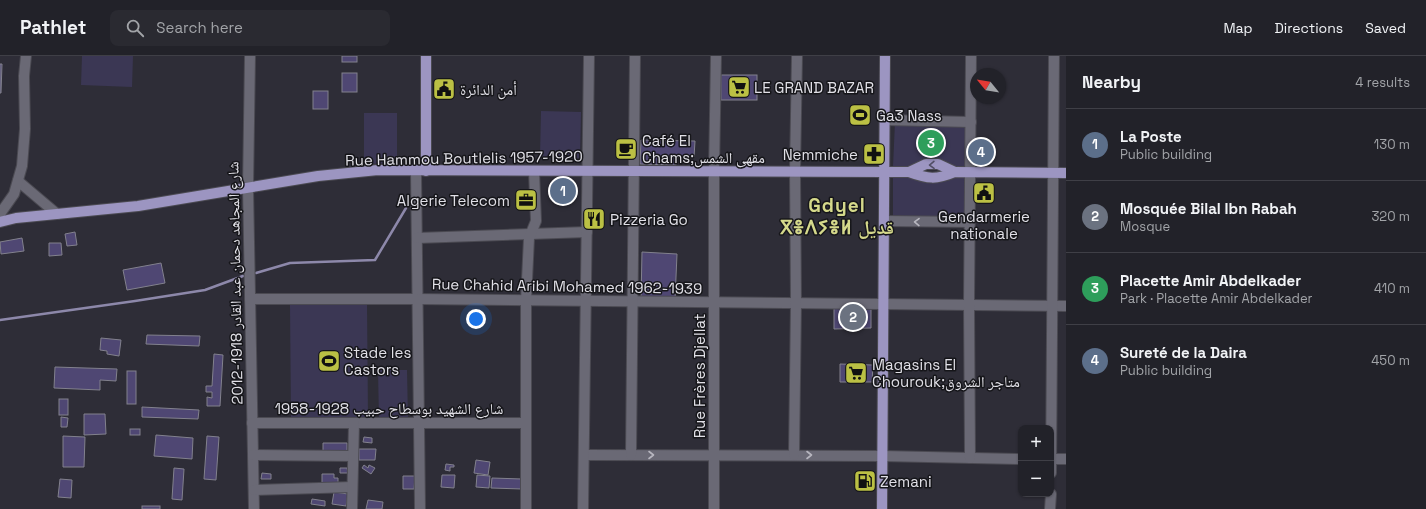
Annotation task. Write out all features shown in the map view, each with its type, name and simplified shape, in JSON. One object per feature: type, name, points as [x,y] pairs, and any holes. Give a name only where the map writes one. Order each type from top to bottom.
[{"type":"main road","points":[[426,56],[426,171]]},
{"type":"main road","points":[[882,509],[885,56]]},
{"type":"main road","points":[[909,172],[926,164],[938,164],[955,172]]},
{"type":"main road","name":"Rue Hammou Boutlelis 1957-1920","points":[[0,222],[16,218],[138,206],[318,176],[378,170],[909,172]]},
{"type":"main road","points":[[909,172],[924,178],[934,179],[955,172],[1066,173]]},
{"type":"street","points":[[0,214],[14,194],[22,166],[25,129],[24,76],[26,56]]},
{"type":"street","name":"شارع المجاهد دحمان عبد القادر 1918-2012","points":[[250,56],[248,188],[254,509]]},
{"type":"street","points":[[583,509],[589,56]]},
{"type":"street","points":[[631,455],[635,56]]},
{"type":"street","name":"Rue Frères Djellat","points":[[714,509],[714,172],[716,56]]},
{"type":"street","points":[[794,455],[797,56]]},
{"type":"street","points":[[970,458],[969,304],[971,56]]},
{"type":"street","points":[[1051,425],[1054,56]]},
{"type":"street","points":[[885,120],[971,122]]},
{"type":"street","points":[[416,171],[420,509]]},
{"type":"street","points":[[526,509],[526,301],[529,238],[536,222],[534,171]]},
{"type":"street","points":[[18,181],[57,214]]},
{"type":"street","points":[[884,221],[970,222]]},
{"type":"street","points":[[417,238],[587,232]]},
{"type":"street","name":"Rue Chahid Aribi Mohamed 1962-1939","points":[[250,299],[417,299],[1066,306]]},
{"type":"street","name":"شارع الشهيد بوسطاح حبيب 1928-1958","points":[[252,423],[526,423]]},
{"type":"street","points":[[352,509],[354,423]]},
{"type":"street","points":[[253,455],[353,456]]},
{"type":"street","points":[[584,455],[794,455],[1018,459]]},
{"type":"street","points":[[1054,459],[1066,459]]},
{"type":"street","points":[[254,490],[352,487]]},
{"type":"street","points":[[1050,509],[1051,497]]},
{"type":"shaded area","points":[[82,56],[133,56],[132,87],[81,85]]},
{"type":"shaded area","points":[[541,111],[581,112],[580,158],[540,157]]},
{"type":"shaded area","points":[[364,113],[397,113],[397,163],[364,164]]},
{"type":"shaded area","points":[[895,122],[969,124],[968,169],[893,167]]},
{"type":"shaded area","points":[[893,175],[908,175],[924,182],[945,181],[956,176],[968,177],[966,216],[893,216]]},
{"type":"shaded area","name":"Stade les Castors","points":[[367,304],[368,417],[291,418],[290,305]]},
{"type":"shaded area","points":[[378,370],[407,370],[408,419],[379,420]]},
{"type":"building","points":[[342,56],[357,56],[357,62],[342,62]]},
{"type":"building","points":[[0,64],[2,64],[1,93],[0,93]]},
{"type":"building","points":[[342,73],[357,73],[357,92],[342,92]]},
{"type":"building","name":"LE GRAND BAZAR","points":[[721,75],[757,75],[757,100],[721,100]]},
{"type":"building","points":[[313,91],[328,91],[328,109],[313,109]]},
{"type":"building","points":[[641,140],[695,141],[694,157],[676,157],[676,165],[640,164]]},
{"type":"building","points":[[75,232],[77,245],[67,246],[65,234]]},
{"type":"building","points":[[22,238],[24,251],[1,254],[0,242]]},
{"type":"building","points":[[49,243],[61,243],[62,255],[49,256]]},
{"type":"building","points":[[642,252],[677,254],[675,300],[641,300]]},
{"type":"building","points":[[161,263],[165,283],[127,290],[123,270]]},
{"type":"building","points":[[871,305],[871,328],[834,329],[834,306]]},
{"type":"building","points":[[147,335],[200,336],[199,346],[146,344]]},
{"type":"building","points":[[101,338],[121,340],[119,356],[107,354],[107,351],[100,350]]},
{"type":"building","points":[[214,354],[223,355],[220,406],[207,406],[207,397],[212,398],[212,392],[206,392],[206,386],[212,386]]},
{"type":"building","name":"Magasins El Chourouk;متاجر الشروق","points":[[840,364],[873,365],[872,382],[840,382]]},
{"type":"building","points":[[55,367],[117,369],[116,381],[100,380],[100,390],[54,388]]},
{"type":"building","points":[[127,371],[136,371],[136,404],[127,404]]},
{"type":"building","points":[[59,399],[68,399],[68,415],[59,415]]},
{"type":"building","points":[[142,407],[199,410],[198,419],[142,417]]},
{"type":"building","points":[[84,414],[105,414],[106,434],[84,435]]},
{"type":"building","points":[[61,417],[68,418],[67,427],[61,427]]},
{"type":"building","points":[[130,429],[140,429],[140,435],[130,435]]},
{"type":"building","points":[[156,435],[193,438],[192,459],[154,456]]},
{"type":"building","points":[[63,436],[85,437],[84,467],[63,467]]},
{"type":"building","points":[[207,436],[219,437],[216,480],[204,479]]},
{"type":"building","points":[[364,437],[372,438],[372,443],[363,442]]},
{"type":"building","points":[[323,443],[347,443],[347,453],[323,452]]},
{"type":"building","points":[[359,449],[376,449],[375,460],[359,460]]},
{"type":"building","points":[[476,460],[490,462],[488,475],[474,473]]},
{"type":"building","points":[[446,464],[454,465],[454,467],[450,467],[450,471],[445,470]]},
{"type":"building","points":[[364,465],[368,468],[369,465],[375,468],[371,474],[362,468]]},
{"type":"building","points":[[174,468],[184,469],[182,500],[172,499]]},
{"type":"building","points":[[340,468],[347,468],[348,473],[340,473]]},
{"type":"building","points":[[262,473],[271,474],[271,479],[261,479]]},
{"type":"building","points":[[322,474],[334,474],[334,478],[338,478],[338,485],[322,485]]},
{"type":"building","points":[[442,475],[455,475],[454,488],[441,487]]},
{"type":"building","points":[[477,475],[490,476],[489,488],[476,487]]},
{"type":"building","points":[[403,476],[415,476],[414,489],[403,489]]},
{"type":"building","points":[[492,478],[522,479],[522,489],[491,488]]},
{"type":"building","points":[[60,479],[72,480],[71,498],[58,497]]},
{"type":"building","points":[[334,492],[348,494],[346,506],[332,504]]},
{"type":"building","points":[[312,499],[325,501],[325,506],[311,504]]},
{"type":"building","points":[[368,500],[383,502],[382,509],[366,509]]},
{"type":"building","points":[[142,506],[160,506],[160,509],[142,509]]},
{"type":"waterway","points":[[256,273],[290,263],[375,260],[406,208]]},
{"type":"waterway","points":[[0,320],[205,290],[243,276]]},
{"type":"place","name":"LE GRAND BAZAR","points":[[739,87]]},
{"type":"place","name":"أمن الدائرة","points":[[444,89]]},
{"type":"place","name":"Ga3 Nass","points":[[860,115]]},
{"type":"place","name":"Placette Amir Abdelkader","points":[[931,143]]},
{"type":"place","name":"Café El Chams;مقهى الشمس","points":[[626,149]]},
{"type":"place","name":"Sureté de la Daira","points":[[981,152]]},
{"type":"place","name":"Nemmiche","points":[[874,154]]},
{"type":"place","name":"La Poste","points":[[563,191]]},
{"type":"place","name":"Gendarmerie nationale","points":[[984,193]]},
{"type":"place","name":"Algerie Telecom","points":[[526,200]]},
{"type":"place","name":"Pizzeria Go","points":[[594,219]]},
{"type":"place","name":"Mosquée Bilal Ibn Rabah","points":[[853,317]]},
{"type":"place","name":"Stade les Castors","points":[[329,361]]},
{"type":"place","name":"Magasins El Chourouk;متاجر الشروق","points":[[856,373]]},
{"type":"place","name":"Zemani","points":[[865,481]]},
{"type":"district","name":"Gdyel ⴳⴻⴷⵢⴻⵍ قديل","points":[[837,216]]}]
